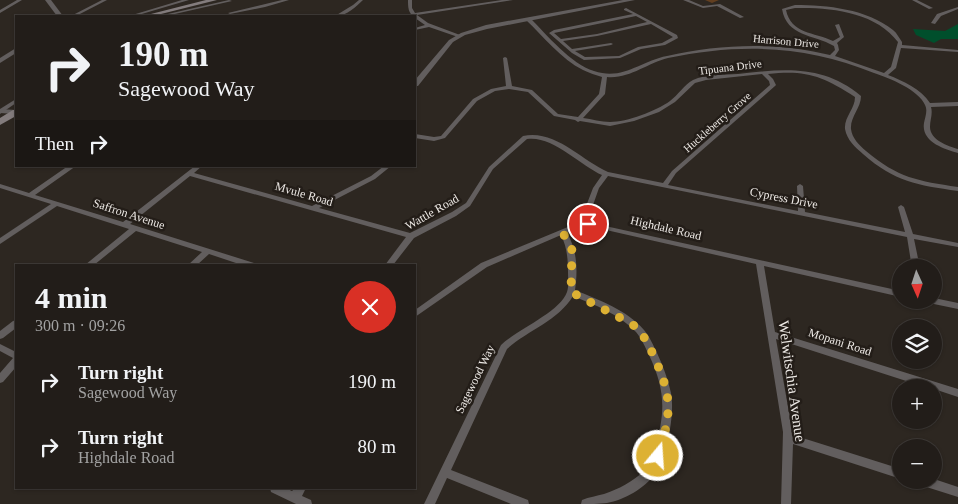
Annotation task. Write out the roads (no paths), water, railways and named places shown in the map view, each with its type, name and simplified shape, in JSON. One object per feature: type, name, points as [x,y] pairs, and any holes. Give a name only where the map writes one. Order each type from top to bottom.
[{"type":"main road","points":[[150,15],[214,0]]},
{"type":"main road","points":[[0,122],[15,113]]},
{"type":"street","points":[[48,0],[59,15]]},
{"type":"street","points":[[75,15],[105,0]]},
{"type":"street","points":[[134,15],[187,0]]},
{"type":"street","points":[[230,13],[287,0]]},
{"type":"street","points":[[339,15],[355,6],[361,0]]},
{"type":"street","points":[[410,0],[409,6],[414,14],[512,0]]},
{"type":"street","points":[[466,0],[472,6]]},
{"type":"street","points":[[416,83],[448,44],[458,36],[486,27],[632,0]]},
{"type":"street","points":[[685,0],[706,7],[718,5],[742,17]]},
{"type":"street","points":[[914,0],[932,8]]},
{"type":"street","points":[[1,9],[18,1]]},
{"type":"street","points":[[166,15],[230,1]]},
{"type":"street","points":[[832,56],[837,49],[834,43],[807,34],[790,24],[784,16],[784,9],[793,4],[814,2],[854,9],[869,15],[886,26],[898,39],[900,46],[893,68],[886,75]]},
{"type":"street","points":[[933,23],[939,15],[958,8]]},
{"type":"street","points":[[626,9],[676,38],[663,44],[640,48],[617,57],[583,59],[551,32],[638,16]]},
{"type":"street","points":[[416,16],[428,26],[458,36]]},
{"type":"street","name":"Harrison Drive","points":[[528,19],[585,70],[605,75],[627,74],[667,57],[747,47],[794,49],[832,56],[886,75],[920,96],[928,104]]},
{"type":"street","points":[[566,45],[650,23]]},
{"type":"street","points":[[834,43],[842,37],[836,25]]},
{"type":"street","points":[[416,29],[428,26]]},
{"type":"street","points":[[557,46],[611,44]]},
{"type":"street","points":[[900,46],[958,51]]},
{"type":"street","points":[[0,61],[15,51]]},
{"type":"street","points":[[416,136],[434,139],[443,137],[475,100],[493,90],[509,86],[505,58]]},
{"type":"street","name":"Tipuana Drive","points":[[509,86],[530,91],[556,115],[610,124],[625,122],[657,111],[673,101],[698,80],[763,72],[794,71],[814,74],[850,90],[858,96],[859,102],[849,117],[848,131],[854,143],[869,157],[890,173],[901,178],[958,189]]},
{"type":"street","name":"Huckleberry Grove","points":[[664,186],[674,172],[773,85],[763,72]]},
{"type":"street","points":[[578,120],[602,94],[605,75]]},
{"type":"street","points":[[0,111],[15,102]]},
{"type":"street","points":[[958,104],[928,104],[930,117],[927,130],[929,134],[942,144],[958,151]]},
{"type":"street","points":[[0,111],[15,112]]},
{"type":"street","name":"Wattle Road","points":[[389,264],[411,236],[464,208],[472,200],[492,168],[528,136],[543,137],[595,170],[606,174]]},
{"type":"street","points":[[30,195],[72,167]]},
{"type":"street","points":[[126,224],[198,167]]},
{"type":"street","points":[[314,208],[331,197],[378,174],[387,167]]},
{"type":"street","name":"Mvule Road","points":[[190,174],[411,236]]},
{"type":"street","points":[[416,313],[484,265],[583,223],[596,188],[606,174]]},
{"type":"street","name":"Cypress Drive","points":[[606,174],[958,244]]},
{"type":"street","name":"Saffron Avenue","points":[[0,186],[126,224],[248,264]]},
{"type":"street","points":[[800,186],[802,213]]},
{"type":"street","points":[[0,242],[57,203]]},
{"type":"street","points":[[901,207],[910,235],[914,259]]},
{"type":"street","name":"Highdale Road","points":[[583,223],[892,292]]},
{"type":"street","points":[[90,264],[135,228]]},
{"type":"street","points":[[562,231],[572,250],[571,292],[618,315],[639,329],[650,347],[661,372],[669,401],[665,434],[652,469],[636,485],[621,493],[586,504]]},
{"type":"street","points":[[193,264],[208,251]]},
{"type":"street","name":"Welwitschia Avenue","points":[[759,262],[789,438],[786,504]]},
{"type":"street","name":"Sagewood Way","points":[[429,504],[504,347],[524,330],[555,311],[563,304],[571,292]]},
{"type":"street","points":[[942,303],[958,306]]},
{"type":"street","points":[[0,336],[15,324]]},
{"type":"street","name":"Mopani Road","points":[[772,334],[958,392]]},
{"type":"street","points":[[0,347],[15,355]]},
{"type":"street","points":[[0,379],[15,361]]},
{"type":"street","points":[[789,438],[892,471]]},
{"type":"street","points":[[444,472],[524,504]]},
{"type":"street","points":[[942,487],[958,492]]},
{"type":"street","points":[[276,489],[306,504]]},
{"type":"street","points":[[294,498],[300,489]]}]
